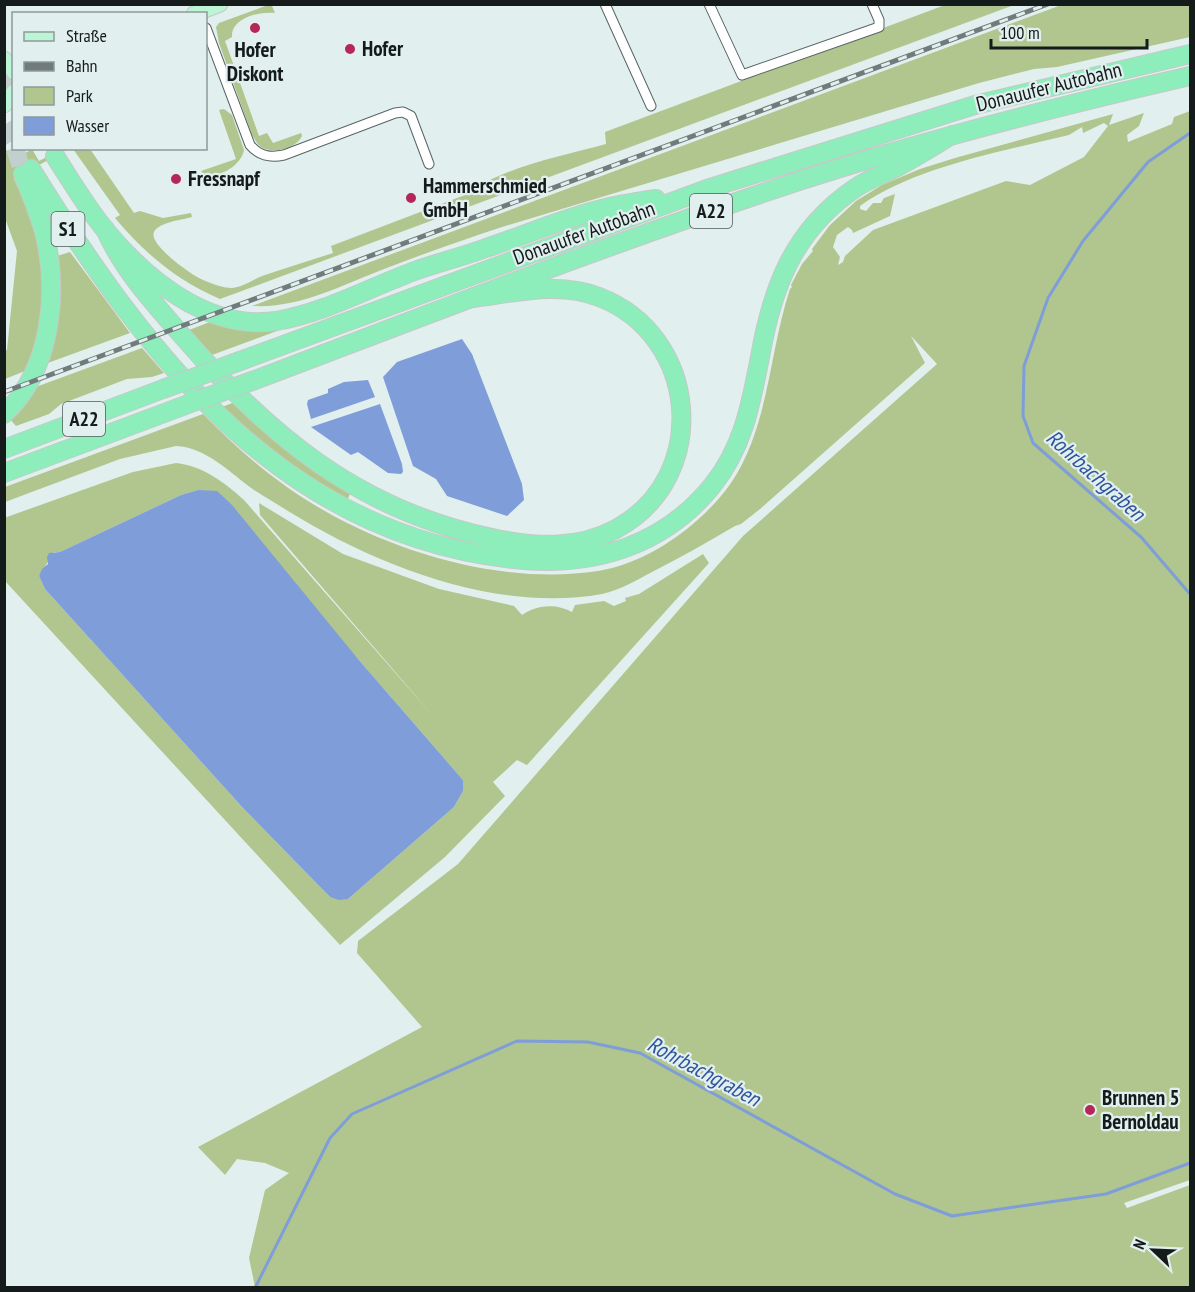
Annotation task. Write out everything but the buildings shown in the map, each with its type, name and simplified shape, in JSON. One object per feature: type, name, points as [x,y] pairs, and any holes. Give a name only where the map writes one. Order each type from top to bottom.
[{"type":"highway","name":"Donauufer Autobahn","points":[[4,448],[710,189],[965,108],[1191,54]]},
{"type":"highway","name":"Donauufer Autobahn","points":[[4,473],[473,297],[743,200],[952,135],[1021,116],[1191,76]]},
{"type":"highway","name":"S1","points":[[4,414],[22,396],[34,374],[43,348],[49,316],[49,267],[44,232],[27,171],[108,286],[162,355],[218,415],[270,461],[305,486],[375,523],[456,550],[507,559],[540,561],[594,558],[628,548],[664,530],[692,508],[724,470],[736,448],[748,417],[769,310],[775,293],[786,265],[813,226],[825,212],[855,188],[898,167],[952,135]]},
{"type":"highway","name":"S1","points":[[55,156],[105,230],[139,266],[182,298],[206,311],[235,319],[273,321],[319,309],[414,271],[600,209],[710,189]]},
{"type":"highway","points":[[105,230],[123,264],[168,320],[217,374],[287,441],[354,487],[426,520],[503,540],[567,545],[589,540],[623,525],[659,490],[671,468],[679,443],[681,396],[669,360],[659,343],[631,314],[612,302],[587,292],[545,289],[473,297]]},
{"type":"main road","points":[[200,12],[220,4]]},
{"type":"street","points":[[605,4],[651,106]]},
{"type":"street","points":[[709,4],[742,75],[879,27],[879,20],[872,4]]},
{"type":"street","points":[[207,31],[248,140],[254,150],[269,157],[284,155],[403,112],[411,116],[429,164]]},
{"type":"green space","points":[[1064,4],[1190,5],[1190,37],[1057,67],[1034,69],[979,83],[502,227],[384,269],[320,295],[286,304],[252,306]]},
{"type":"green space","points":[[268,5],[275,5],[272,6],[275,13],[261,13],[247,17],[236,25],[232,37],[225,41],[259,136],[267,133],[273,143],[301,133],[302,136],[295,144],[278,150],[261,147],[252,135],[219,43],[216,27],[219,23]]},
{"type":"green space","points":[[945,5],[1014,5],[220,299],[176,275],[138,243],[115,218],[120,215],[74,150],[91,150],[134,213],[140,211],[163,218],[191,213],[192,217],[166,224],[157,229],[154,237],[157,244],[171,258],[196,276],[228,288],[244,285],[262,276],[333,253],[331,246],[465,195],[515,170],[606,144],[605,132]]},
{"type":"green space","points":[[224,109],[232,115],[244,150],[234,166],[217,175],[205,176],[201,171],[236,159],[219,110]]},
{"type":"green space","points":[[1190,111],[1190,1180],[1124,1203],[1127,1208],[1190,1185],[1190,1287],[255,1287],[249,1258],[265,1190],[289,1173],[265,1163],[237,1159],[225,1175],[198,1147],[422,1027],[357,953],[358,941],[458,864],[743,536],[937,364],[911,336],[925,363],[760,509],[741,524],[673,561],[628,584],[602,594],[562,598],[521,597],[480,591],[399,566],[323,531],[254,490],[208,456],[187,447],[176,446],[120,459],[5,502],[5,487],[203,414],[245,454],[290,489],[353,526],[420,553],[492,570],[528,574],[563,574],[617,567],[655,550],[690,527],[731,483],[744,461],[761,414],[791,285],[802,264],[830,225],[856,201],[882,185],[920,169],[1113,114],[1109,125],[1144,113],[1139,126],[1127,135],[1128,142],[1172,124],[1174,117]],"holes":[[[1104,123],[1108,126],[1084,157],[1030,185],[1006,181],[873,230],[838,265],[840,257],[833,247],[837,235],[848,227],[853,233],[890,216],[895,194],[884,198],[881,203],[873,203],[866,211],[860,209],[860,206],[882,192],[960,162],[1069,135],[1082,127],[1083,133]]]},
{"type":"green space","points":[[4,146],[7,151],[15,150],[19,157],[33,150],[39,161],[60,150],[66,150],[14,179],[31,216],[37,242],[40,245],[42,308],[41,324],[30,369],[5,379],[5,351],[7,350],[17,251],[5,218]]},
{"type":"green space","points":[[70,252],[130,333],[45,364],[57,256]]},
{"type":"green space","points":[[215,320],[293,325],[212,355],[189,330]]},
{"type":"green space","points":[[142,348],[164,373],[152,377],[127,379],[61,404],[49,414],[16,426],[9,418],[33,388]]},
{"type":"green space","points":[[235,402],[351,492],[346,502],[297,471],[222,407]]},
{"type":"green space","points":[[176,463],[204,471],[229,487],[244,500],[434,717],[260,515],[259,503],[343,554],[439,589],[514,606],[522,615],[546,606],[559,607],[572,612],[575,605],[604,601],[614,606],[626,601],[625,598],[639,594],[703,554],[709,563],[527,765],[517,760],[493,782],[505,796],[445,857],[340,945],[5,581],[4,518],[133,472]],"holes":[[[198,490],[358,659],[463,780],[463,791],[454,807],[348,899],[330,897],[243,808],[45,589],[39,576],[54,552],[60,552],[181,495]]]},
{"type":"water","points":[[462,339],[472,354],[522,484],[524,500],[507,516],[447,496],[436,479],[413,466],[383,377],[397,362]]},
{"type":"water","points":[[368,380],[375,397],[311,419],[308,400],[328,393],[328,389],[344,382]]},
{"type":"water","points":[[380,404],[402,464],[401,474],[388,473],[358,452],[351,455],[311,427]]},
{"type":"water","points":[[198,490],[217,491],[232,505],[358,659],[463,780],[463,791],[454,807],[348,899],[339,900],[330,897],[243,808],[45,589],[39,576],[48,564],[49,553],[60,552],[181,495]]},
{"type":"waterway","name":"Rohrbachgraben","points":[[1190,133],[1148,162],[1083,241],[1048,298],[1024,366],[1023,416],[1033,443],[1141,537],[1190,594]]},
{"type":"waterway","name":"Rohrbachgraben","points":[[255,1288],[330,1138],[352,1114],[517,1041],[588,1042],[640,1053],[895,1194],[952,1216],[1106,1194],[1190,1163]]},
{"type":"tunnel","points":[[4,70],[12,83]]},
{"type":"tunnel","points":[[4,125],[12,138]]},
{"type":"tunnel","points":[[16,150],[23,173]]},
{"type":"railway","points":[[4,392],[1048,4]]},
{"type":"place","name":"Hofer Diskont","points":[[255,28]]},
{"type":"place","name":"Hofer","points":[[350,49]]},
{"type":"place","name":"Fressnapf","points":[[176,179]]},
{"type":"place","name":"Hammerschmied GmbH","points":[[411,198]]},
{"type":"place","name":"Brunnen 5 Bernoldau","points":[[1090,1110]]}]
